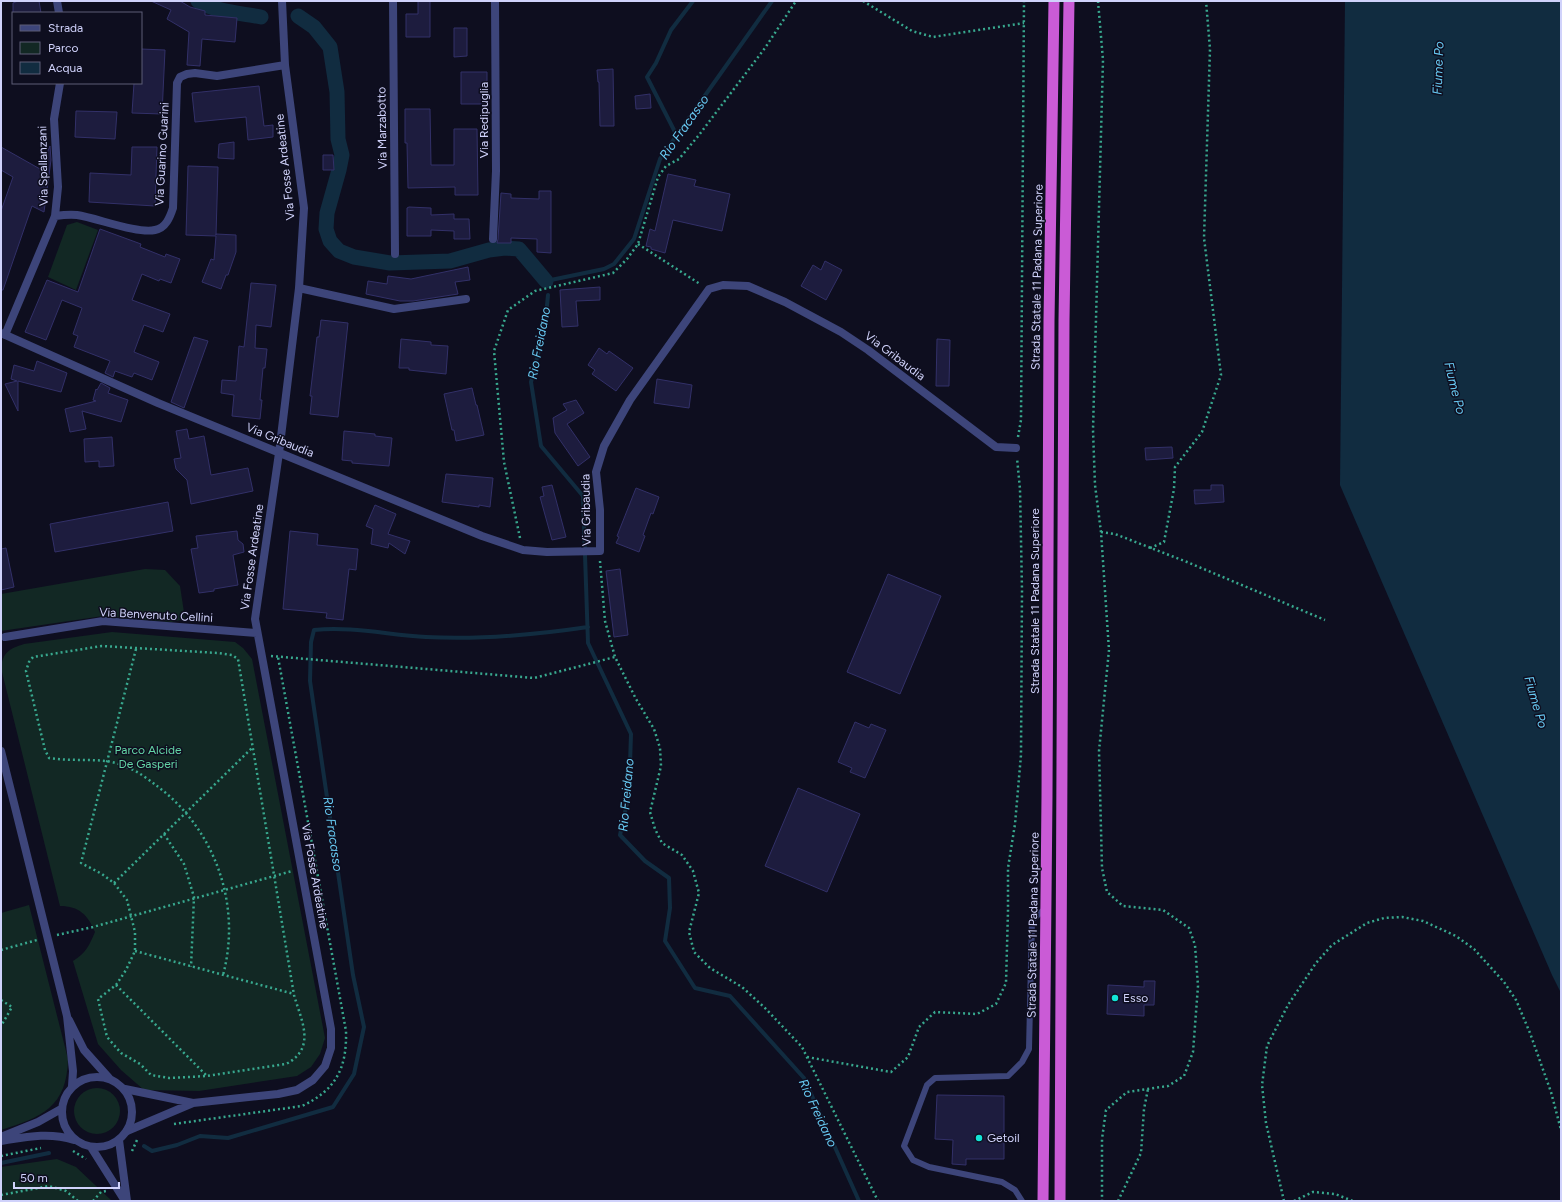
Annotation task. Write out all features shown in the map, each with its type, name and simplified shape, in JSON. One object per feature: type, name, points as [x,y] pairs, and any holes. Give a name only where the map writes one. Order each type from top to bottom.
[{"type":"highway","name":"Strada Statale 11 Padana Superiore","points":[[1043,1201],[1049,322],[1054,1]]},
{"type":"highway","points":[[1060,1201],[1064,320],[1069,1]]},
{"type":"street","points":[[57,1],[59,12]]},
{"type":"street","name":"Via Fosse Ardeatine","points":[[127,1131],[193,1103],[278,1094],[296,1090],[313,1080],[325,1066],[331,1048],[331,1029],[255,619],[279,453],[299,288],[304,208],[286,65],[282,1]]},
{"type":"street","name":"Via Marzabotto","points":[[393,1],[395,254]]},
{"type":"street","name":"Via Redipuglia","points":[[493,239],[496,171],[495,1]]},
{"type":"street","name":"Via Guarino Guarini","points":[[56,216],[75,215],[144,231],[156,230],[163,226],[171,215],[173,208],[177,83],[180,77],[187,74],[196,73],[217,76],[286,65]]},
{"type":"street","name":"Via Spallanzani","points":[[3,334],[56,216],[58,187],[54,118],[60,84]]},
{"type":"street","name":"Via Gribaudia","points":[[3,334],[158,403],[482,536],[523,550],[579,552],[596,551],[600,510],[596,472],[604,446],[630,400],[709,289],[723,285],[748,286],[785,302],[841,332],[868,350],[996,446],[1016,448]]},
{"type":"street","points":[[299,288],[394,309],[466,300]]},
{"type":"street","name":"Via Benvenuto Cellini","points":[[5,637],[103,621],[257,634]]},
{"type":"street","points":[[1,751],[67,1016],[73,1071],[72,1086]]},
{"type":"street","points":[[67,1016],[84,1050],[109,1078]]},
{"type":"street","points":[[1,1141],[40,1135],[60,1135],[91,1147],[110,1145],[118,1140],[127,1131],[132,1119],[129,1098],[124,1089],[118,1083],[109,1078],[98,1076],[80,1080],[72,1086],[65,1096],[61,1109],[62,1120],[67,1131],[74,1140]]},
{"type":"street","name":"Via Fosse Ardeatine","points":[[124,1089],[193,1103]]},
{"type":"street","points":[[1,1137],[38,1122],[61,1109]]},
{"type":"street","points":[[118,1140],[126,1201]]},
{"type":"street","points":[[91,1147],[126,1201]]},
{"type":"lane","points":[[1022,1201],[1014,1190],[1002,1182],[929,1167],[913,1160],[904,1146],[927,1085],[934,1078],[1008,1076],[1022,1062],[1029,1050],[1032,920],[1046,908]]},
{"type":"path","points":[[523,550],[504,462],[494,351],[508,310],[535,292],[613,273],[638,244],[658,177],[666,166],[679,159],[699,136],[765,48],[796,1]]},
{"type":"path","points":[[863,1],[912,31],[933,37],[1024,23]]},
{"type":"path","points":[[807,1057],[891,1072],[908,1057],[919,1027],[935,1012],[977,1014],[996,1004],[1006,983],[1008,868],[1015,824],[1021,755],[1020,489],[1016,448],[1021,420],[1024,1]]},
{"type":"path","points":[[1098,1],[1103,60],[1093,430],[1095,485],[1101,532],[1109,650],[1099,751],[1102,868],[1107,892],[1124,906],[1163,910],[1189,928],[1195,945],[1198,986],[1193,1052],[1184,1076],[1168,1086],[1128,1092],[1106,1110],[1102,1139],[1102,1201]]},
{"type":"path","points":[[1150,548],[1164,542],[1174,489],[1175,467],[1202,432],[1221,375],[1204,238],[1210,49],[1206,1]]},
{"type":"path","points":[[638,244],[709,289]]},
{"type":"path","points":[[1101,532],[1115,534],[1325,620]]},
{"type":"path","points":[[596,551],[600,567],[605,621],[615,657],[636,699],[654,728],[660,748],[661,766],[650,812],[655,829],[662,844],[682,855],[693,871],[699,893],[689,932],[694,952],[710,968],[742,987],[802,1046],[878,1201]]},
{"type":"path","points":[[136,649],[107,761],[81,863],[102,874],[114,883],[127,900],[136,932],[135,951],[126,970],[116,985],[98,999],[107,1037],[121,1053],[140,1064],[151,1075],[169,1078],[207,1076],[286,1064],[294,1060],[304,1047],[305,1038],[294,994],[238,659],[232,655],[218,653],[102,646],[33,657],[29,662],[26,671],[45,750],[49,758],[107,761],[131,769],[151,781],[171,796],[204,836],[216,862],[225,890],[229,939],[227,960],[223,975]]},
{"type":"path","points":[[172,1124],[302,1106],[316,1100],[331,1084],[342,1069],[346,1047],[346,1032],[278,657],[534,678],[615,657]]},
{"type":"path","points":[[114,883],[252,747]]},
{"type":"path","points":[[164,834],[184,864],[194,897],[191,967]]},
{"type":"path","points":[[93,927],[194,897],[225,890],[302,868]]},
{"type":"path","points":[[1284,1201],[1266,1123],[1262,1085],[1267,1046],[1288,1005],[1316,963],[1332,945],[1367,923],[1384,918],[1402,916],[1423,922],[1456,936],[1474,949],[1504,982],[1516,1000],[1530,1033],[1551,1092],[1561,1130]]},
{"type":"path","points":[[135,951],[294,994]]},
{"type":"path","points":[[116,985],[207,1076]]},
{"type":"path","points":[[1,1000],[12,1007],[1,1026]]},
{"type":"path","points":[[1118,1201],[1141,1153],[1144,1109],[1148,1089]]},
{"type":"path","points":[[130,1155],[136,1140],[140,1136]]},
{"type":"path","points":[[1,1156],[46,1147]]},
{"type":"path","points":[[69,1150],[90,1162]]},
{"type":"path","points":[[1,1195],[49,1186],[66,1191],[78,1201]]},
{"type":"path","points":[[92,1201],[101,1192],[117,1189]]},
{"type":"path","points":[[1294,1201],[1312,1192],[1335,1194],[1353,1201]]},
{"type":"green space","points":[[77,222],[98,230],[76,290],[48,277],[67,225]]},
{"type":"green space","points":[[145,569],[165,570],[180,586],[185,619],[172,622],[103,616],[1,631],[1,594]]},
{"type":"green space","name":"Parco Alcide De Gasperi","points":[[112,632],[235,642],[243,648],[252,659],[325,1038],[320,1054],[311,1067],[297,1076],[199,1091],[144,1090],[121,1070],[98,1044],[73,961],[87,949],[95,932],[86,916],[78,910],[67,906],[60,906],[1,668],[5,655],[14,648],[24,644]]},
{"type":"green space","points":[[29,905],[68,1059],[67,1075],[63,1089],[50,1108],[29,1120],[1,1130],[1,913]]},
{"type":"green space","points":[[97,1088],[110,1092],[116,1098],[120,1111],[116,1124],[110,1130],[97,1134],[84,1130],[78,1124],[74,1111],[78,1098],[84,1092]]},
{"type":"green space","points":[[57,1159],[76,1167],[112,1201],[1,1201],[1,1167]]},
{"type":"water","name":"Fiume Po","points":[[1345,1],[1561,1],[1561,993],[1340,485]]},
{"type":"building","points":[[18,1],[39,1],[41,12],[13,12],[13,3]]},
{"type":"building","points":[[151,1],[180,1],[190,7],[205,11],[205,15],[237,18],[235,42],[202,39],[200,66],[187,65],[189,32],[167,19],[171,10]]},
{"type":"building","points":[[418,1],[430,1],[430,37],[406,37],[406,14],[418,14]]},
{"type":"building","points":[[454,28],[467,28],[467,56],[454,57]]},
{"type":"building","points":[[142,49],[165,50],[162,114],[132,113],[134,84],[142,84]]},
{"type":"building","points":[[613,69],[614,126],[600,126],[599,82],[597,70]]},
{"type":"building","points":[[461,72],[487,72],[487,104],[461,104]]},
{"type":"building","points":[[259,86],[264,126],[273,125],[273,137],[248,140],[246,117],[195,122],[192,93]]},
{"type":"building","points":[[650,94],[651,108],[636,109],[635,96]]},
{"type":"building","points":[[405,109],[430,109],[431,165],[454,165],[454,129],[477,129],[478,195],[455,195],[455,187],[408,188],[407,143],[405,143]]},
{"type":"building","points":[[76,111],[117,112],[115,139],[75,137]]},
{"type":"building","points":[[234,142],[234,159],[218,158],[219,144]]},
{"type":"building","points":[[50,146],[51,160],[44,212],[32,206],[3,290],[1,290],[1,211],[13,177],[1,170],[1,147],[40,169]]},
{"type":"building","points":[[132,147],[157,147],[155,206],[89,202],[90,173],[131,175]]},
{"type":"building","points":[[323,155],[333,155],[334,170],[323,170]]},
{"type":"building","points":[[188,166],[218,167],[216,234],[236,235],[236,252],[228,275],[226,275],[221,289],[202,282],[211,259],[214,260],[216,236],[186,235]]},
{"type":"building","points":[[668,174],[696,180],[694,186],[730,194],[722,231],[673,220],[665,253],[646,246],[650,229],[655,231]]},
{"type":"building","points":[[539,191],[551,191],[551,253],[537,252],[537,239],[511,238],[511,243],[497,243],[501,193],[511,194],[511,198],[539,199]]},
{"type":"building","points":[[407,208],[431,208],[431,215],[454,214],[454,219],[469,219],[470,239],[454,239],[454,231],[431,230],[431,236],[407,236]]},
{"type":"building","points":[[100,229],[141,244],[140,247],[165,257],[166,254],[180,259],[171,283],[160,279],[159,281],[142,274],[132,300],[170,314],[163,332],[144,325],[134,352],[159,362],[152,380],[134,373],[132,377],[115,371],[113,377],[105,373],[110,361],[74,347],[78,336],[73,334],[82,308],[62,300],[46,340],[25,332],[47,280],[78,292]]},
{"type":"building","points":[[825,261],[842,270],[826,300],[801,286],[813,265],[821,270]]},
{"type":"building","points":[[468,267],[470,280],[455,282],[458,294],[413,301],[400,301],[366,294],[368,281],[387,284],[388,276],[411,279]]},
{"type":"building","points":[[251,283],[276,285],[271,327],[256,325],[255,348],[267,349],[265,368],[263,368],[260,419],[232,416],[234,395],[221,393],[222,380],[236,381],[239,346],[244,347]]},
{"type":"building","points":[[600,287],[600,300],[576,301],[578,326],[562,327],[560,290]]},
{"type":"building","points":[[321,320],[348,323],[338,417],[310,414],[312,396],[310,396],[317,337],[319,337]]},
{"type":"building","points":[[194,337],[208,341],[184,408],[171,402]]},
{"type":"building","points":[[401,339],[431,342],[431,345],[448,346],[446,374],[409,370],[409,368],[399,368]]},
{"type":"building","points":[[937,339],[950,340],[949,386],[936,386]]},
{"type":"building","points":[[599,348],[607,354],[609,351],[633,368],[616,391],[592,374],[595,370],[588,365]]},
{"type":"building","points":[[37,361],[67,373],[61,392],[18,381],[18,411],[5,384],[17,381],[11,379],[14,365],[34,371]]},
{"type":"building","points":[[657,379],[692,385],[689,408],[654,403]]},
{"type":"building","points":[[101,383],[110,388],[108,393],[128,400],[121,422],[82,411],[86,429],[70,432],[65,409],[96,401],[93,400],[96,389],[97,390]]},
{"type":"building","points":[[472,388],[484,435],[456,441],[444,394]]},
{"type":"building","points":[[576,400],[584,413],[567,424],[590,457],[578,466],[555,433],[553,418],[567,410],[563,404]]},
{"type":"building","points":[[187,429],[189,439],[204,436],[211,475],[248,468],[253,491],[191,504],[187,480],[176,469],[174,459],[181,458],[176,431]]},
{"type":"building","points":[[344,431],[375,434],[375,436],[392,438],[389,466],[352,463],[352,461],[342,460]]},
{"type":"building","points":[[112,437],[114,466],[99,467],[99,461],[85,462],[84,439]]},
{"type":"building","points":[[1172,447],[1173,458],[1146,460],[1145,448]]},
{"type":"building","points":[[446,474],[493,478],[490,507],[442,502]]},
{"type":"building","points":[[552,485],[566,537],[552,540],[540,497],[544,496],[542,487]]},
{"type":"building","points":[[1211,485],[1223,485],[1224,502],[1195,504],[1194,490],[1211,490]]},
{"type":"building","points":[[636,488],[659,497],[643,535],[645,536],[639,552],[616,543],[619,537],[617,536]]},
{"type":"building","points":[[168,502],[173,531],[55,552],[50,524]]},
{"type":"building","points":[[375,505],[396,514],[388,534],[410,541],[405,554],[389,543],[388,548],[371,544],[373,529],[366,526]]},
{"type":"building","points":[[237,531],[238,540],[243,544],[244,552],[233,555],[238,585],[199,593],[191,549],[198,548],[196,536]]},
{"type":"building","points":[[290,531],[318,534],[317,545],[358,549],[356,570],[349,569],[343,620],[326,618],[327,613],[283,609]]},
{"type":"building","points":[[6,548],[14,587],[1,590],[1,549]]},
{"type":"building","points":[[620,569],[628,635],[614,637],[606,571]]},
{"type":"building","points":[[888,574],[941,596],[900,694],[847,672]]},
{"type":"building","points":[[855,722],[869,728],[871,724],[886,730],[865,778],[850,772],[852,768],[838,762]]},
{"type":"building","points":[[798,788],[860,814],[827,892],[765,866]]},
{"type":"building","points":[[1144,981],[1155,981],[1154,1005],[1144,1005],[1144,1016],[1107,1014],[1108,985],[1144,987]]},
{"type":"building","points":[[937,1095],[1004,1096],[1004,1159],[966,1159],[966,1165],[952,1164],[953,1140],[935,1139]]},
{"type":"waterway","points":[[198,1],[213,8],[261,17]]},
{"type":"waterway","points":[[677,136],[647,77],[656,63],[671,30],[693,1]]},
{"type":"waterway","name":"Rio Fracasso","points":[[546,281],[604,269],[614,264],[634,239],[660,159],[772,1]]},
{"type":"waterway","points":[[298,16],[314,27],[330,47],[337,92],[338,139],[342,155],[327,213],[326,229],[330,241],[339,251],[354,257],[390,263],[450,261],[489,250],[505,248],[519,249],[546,281]]},
{"type":"waterway","name":"Rio Freidano","points":[[548,295],[545,326],[531,382],[541,446],[583,496],[588,643],[631,734],[629,794],[620,835],[645,861],[669,878],[670,908],[665,941],[695,988],[730,996],[804,1078],[859,1201]]},
{"type":"waterway","name":"Rio Fracasso","points":[[144,1146],[152,1151],[177,1145],[200,1136],[228,1138],[333,1107],[354,1074],[364,1027],[353,975],[310,681],[311,642],[314,630],[342,629],[412,636],[466,638],[527,634],[588,627]]},
{"type":"waterway","name":"Rio Fracasso","points":[[1,1163],[49,1153]]},
{"type":"place","name":"Esso","points":[[1115,998]]},
{"type":"place","name":"Getoil","points":[[979,1138]]}]
